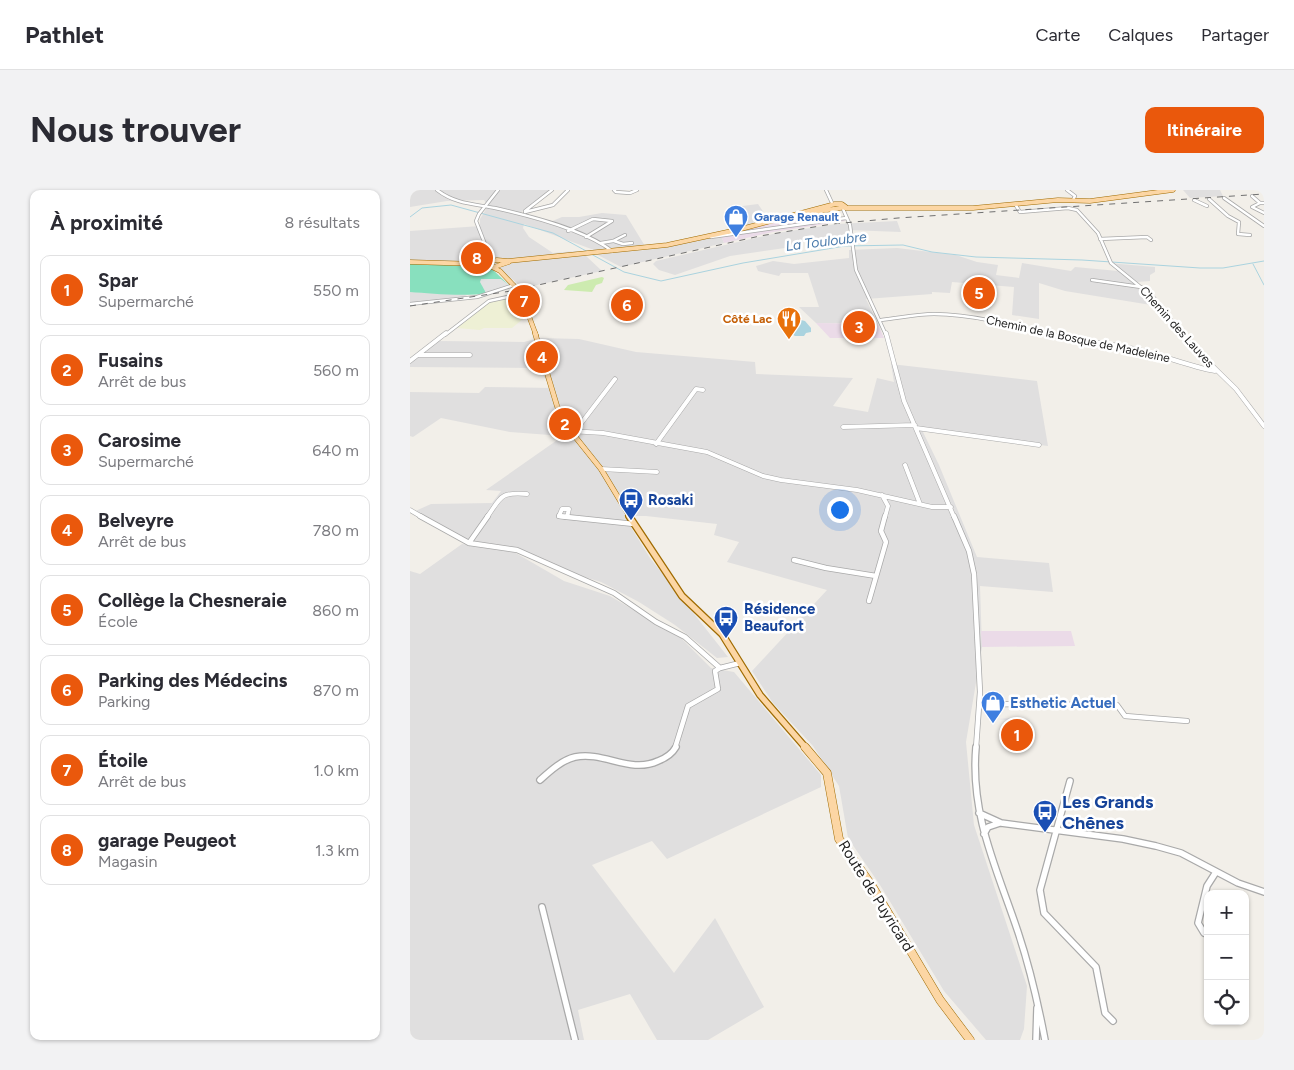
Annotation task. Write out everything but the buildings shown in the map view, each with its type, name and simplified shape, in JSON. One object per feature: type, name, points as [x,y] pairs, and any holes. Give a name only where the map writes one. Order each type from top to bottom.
[{"type":"main road","points":[[410,262],[478,264],[667,245],[742,231],[790,216],[839,207],[959,208],[1072,200],[1090,201],[1174,190]]},
{"type":"main road","points":[[499,271],[501,262]]},
{"type":"main road","name":"Route de Puyricard","points":[[489,263],[519,292],[529,313],[561,418],[601,469],[634,524],[682,596],[722,634],[760,695],[827,773],[839,839],[872,886],[940,1000],[970,1040]]},
{"type":"street","points":[[437,190],[450,198],[482,210],[524,213],[553,206],[568,190]]},
{"type":"street","points":[[498,190],[476,221],[489,263],[501,262]]},
{"type":"street","points":[[524,213],[552,190]]},
{"type":"street","points":[[615,191],[630,193],[637,190]]},
{"type":"street","points":[[826,190],[847,219],[853,243],[856,270],[881,320],[900,390],[969,551],[974,574],[980,704],[974,768],[975,794],[984,834],[1018,933],[1037,996],[1045,1040]]},
{"type":"street","points":[[1067,190],[1074,196],[1072,200]]},
{"type":"street","points":[[829,194],[839,207]]},
{"type":"street","points":[[1252,196],[1262,203]]},
{"type":"street","points":[[1224,198],[1264,226]]},
{"type":"street","points":[[1209,199],[1228,216],[1239,222],[1238,234],[1250,235]]},
{"type":"street","points":[[1194,200],[1207,206]]},
{"type":"street","points":[[1262,203],[1252,207],[1264,214]]},
{"type":"street","name":"Chemin des Lauves","points":[[1015,204],[1020,212],[1072,208],[1077,210],[1098,233],[1111,262],[1154,298],[1183,336],[1236,389],[1264,426]]},
{"type":"street","points":[[524,213],[601,243],[612,251]]},
{"type":"street","points":[[568,231],[593,219],[612,221],[586,237]]},
{"type":"street","points":[[742,231],[847,219]]},
{"type":"street","points":[[601,243],[613,241],[624,235]]},
{"type":"street","points":[[1100,239],[1147,237],[1151,240]]},
{"type":"street","points":[[613,241],[623,244],[632,243]]},
{"type":"street","points":[[1092,280],[1142,287]]},
{"type":"street","points":[[410,304],[481,296],[503,292],[514,286]]},
{"type":"street","points":[[410,361],[489,301],[519,292]]},
{"type":"street","name":"Chemin de la Bosque de Madeleine","points":[[881,320],[934,314],[954,314],[1016,326],[1067,340],[1130,348],[1197,368],[1215,370]]},
{"type":"street","points":[[418,355],[470,356]]},
{"type":"street","points":[[573,431],[615,379]]},
{"type":"street","points":[[656,444],[696,388],[703,390]]},
{"type":"street","points":[[844,427],[915,426],[1039,445]]},
{"type":"street","points":[[573,431],[603,433],[716,455],[770,478],[882,495],[942,508],[951,507]]},
{"type":"street","points":[[905,464],[920,504]]},
{"type":"street","points":[[601,469],[658,472]]},
{"type":"street","points":[[470,543],[502,496],[509,493],[527,494]]},
{"type":"street","points":[[868,601],[886,542],[881,534],[881,529],[888,509],[882,495]]},
{"type":"street","points":[[410,510],[470,543],[517,550],[614,592],[656,622],[685,637],[720,668]]},
{"type":"street","points":[[567,517],[634,524]]},
{"type":"street","points":[[794,560],[826,568],[876,576]]},
{"type":"street","points":[[540,780],[549,771],[574,757],[586,755],[638,768],[652,766],[669,756],[674,749],[688,706],[718,689],[715,671],[740,663]]},
{"type":"street","points":[[980,704],[1117,704],[1125,716],[1187,721]]},
{"type":"street","points":[[1070,781],[1040,890],[1044,914],[1096,967],[1105,1013],[1113,1021]]},
{"type":"street","points":[[979,813],[1001,823],[1123,839],[1156,846],[1181,853],[1238,883],[1264,892]]},
{"type":"street","points":[[984,834],[988,827],[1001,823]]},
{"type":"street","points":[[1206,890],[1216,872]]},
{"type":"street","points":[[1204,898],[1198,923],[1204,932]]},
{"type":"street","points":[[542,907],[575,1040]]},
{"type":"street","points":[[1036,1040],[1037,996]]},
{"type":"shaded area","points":[[410,190],[550,190],[520,213],[550,222],[562,217],[579,217],[602,213],[626,215],[645,246],[594,250],[524,224],[523,228],[529,237],[553,253],[576,251],[585,255],[602,271],[523,288],[502,271],[477,263],[410,261],[410,231],[480,226],[480,219],[488,206],[484,200],[447,201],[410,207]]},
{"type":"shaded area","points":[[1183,190],[1220,190],[1223,196],[1190,198]]},
{"type":"shaded area","points":[[758,204],[769,220],[740,228],[727,208]]},
{"type":"shaded area","points":[[815,212],[823,222],[844,219],[845,221],[773,232],[724,243],[721,236]]},
{"type":"shaded area","points":[[897,221],[901,232],[848,230],[848,243],[811,246],[805,242],[797,243],[792,247],[730,256],[675,275],[659,270],[653,264],[656,261],[777,233],[837,224]]},
{"type":"shaded area","points":[[721,236],[724,243],[621,267],[596,254],[646,250]]},
{"type":"shaded area","points":[[897,248],[956,255],[977,262],[998,265],[996,275],[1019,278],[1022,263],[1071,271],[1075,267],[1118,271],[1108,263],[1155,267],[1155,272],[1150,275],[1150,281],[1137,282],[1155,304],[1151,305],[1065,291],[1039,283],[1039,319],[1012,315],[1014,287],[952,282],[950,293],[932,292],[932,294],[866,299],[878,324],[816,323],[799,307],[819,307],[808,273],[781,273],[779,276],[758,271],[756,266],[773,261],[794,264],[849,258],[849,250]]},
{"type":"shaded area","points":[[481,279],[501,279],[509,285],[502,290],[486,293],[480,282]]},
{"type":"shaded area","points":[[410,292],[469,294],[461,298],[410,304]]},
{"type":"shaded area","points":[[816,323],[878,324],[884,338],[830,338]]},
{"type":"shaded area","points":[[539,338],[579,339],[636,352],[755,362],[756,374],[853,378],[833,406],[868,412],[877,378],[894,382],[891,364],[1037,381],[1048,446],[922,430],[939,465],[977,557],[1049,563],[1053,592],[980,586],[982,647],[966,742],[974,825],[1027,986],[1024,1029],[1020,1040],[986,1040],[944,991],[880,885],[848,838],[839,786],[813,746],[773,703],[752,671],[827,590],[727,562],[739,542],[714,535],[717,524],[646,516],[624,516],[650,558],[728,657],[717,658],[675,625],[639,602],[601,582],[568,572],[519,548],[467,541],[411,513],[431,504],[492,503],[501,491],[486,490],[563,436],[510,432],[441,418],[413,437],[410,436],[410,392],[479,393],[485,387],[552,388],[538,368],[410,367],[410,364],[437,341],[524,342]]},
{"type":"shaded area","points":[[462,544],[514,552],[564,581],[610,596],[681,638],[711,668],[734,672],[821,775],[821,787],[667,859],[652,841],[592,865],[674,973],[715,918],[764,1007],[708,1040],[657,1040],[630,994],[578,1010],[584,1040],[410,1040],[410,571],[420,574]]},
{"type":"shaded area","points":[[981,631],[1071,631],[1075,646],[982,647]]},
{"type":"shaded area","points":[[1023,718],[1026,732],[1004,732],[1003,729],[997,729],[1018,728],[1014,724],[1017,720],[996,719]]},
{"type":"green space","points":[[410,263],[475,264],[491,268],[511,287],[501,291],[476,294],[410,292]]},
{"type":"green space","points":[[604,278],[602,283],[596,285],[592,292],[564,290],[568,285]]},
{"type":"green space","points":[[511,298],[523,319],[512,328],[484,328],[480,330],[457,328],[491,301]]},
{"type":"water","points":[[793,318],[805,321],[811,328],[811,332],[806,333],[804,336],[795,336],[779,326],[783,319]]},
{"type":"waterway","name":"La Touloubre","points":[[410,217],[422,208],[451,205],[553,233],[588,252]]},
{"type":"waterway","name":"La Touloubre","points":[[591,254],[624,272],[661,281],[743,263],[845,246],[903,245],[932,252],[976,257],[1082,260],[1200,268],[1223,268],[1264,261]]},
{"type":"waterway","points":[[1253,264],[1264,285]]},
{"type":"railway","points":[[410,306],[511,291],[760,236],[832,224],[1264,194]]},
{"type":"place","name":"Garage Renault","points":[[736,238]]},
{"type":"place","name":"garage Peugeot","points":[[477,258]]},
{"type":"place","name":"Collège la Chesneraie","points":[[979,293]]},
{"type":"place","name":"Étoile","points":[[524,301]]},
{"type":"place","name":"Parking des Médecins","points":[[627,305]]},
{"type":"place","name":"Carosime","points":[[859,327]]},
{"type":"place","name":"Côté Lac","points":[[789,340]]},
{"type":"place","name":"Belveyre","points":[[542,357]]},
{"type":"place","name":"Fusains","points":[[565,424]]},
{"type":"place","name":"Rosaki","points":[[631,521]]},
{"type":"place","name":"Résidence Beaufort","points":[[726,639]]},
{"type":"place","name":"Esthetic Actuel","points":[[993,724]]},
{"type":"place","name":"Spar","points":[[1017,735]]},
{"type":"place","name":"Les Grands Chênes","points":[[1045,833]]}]
